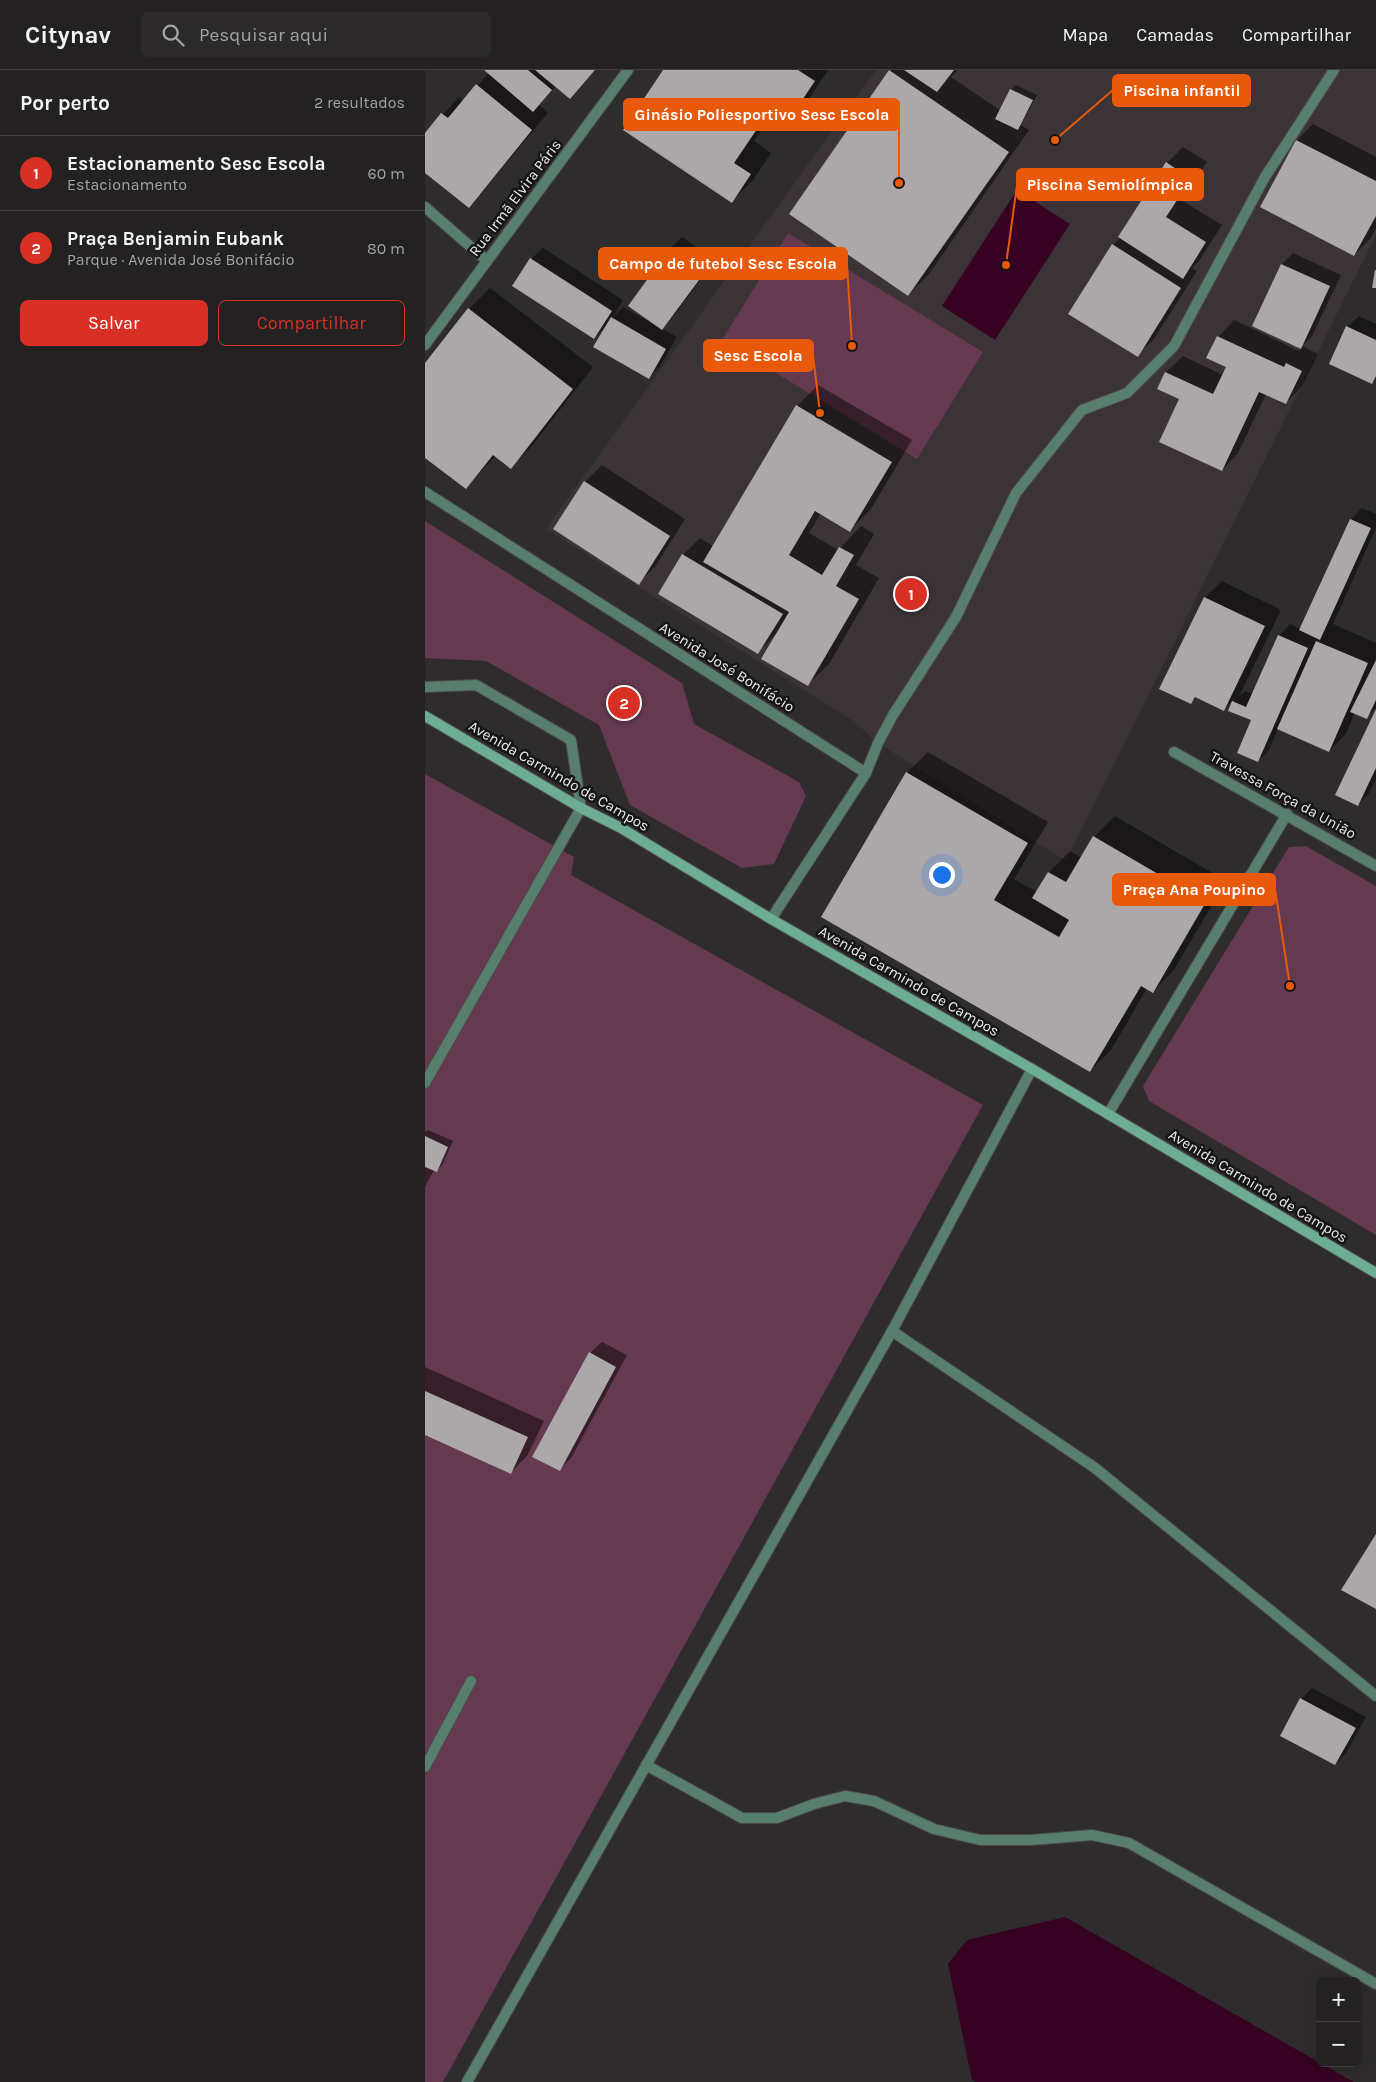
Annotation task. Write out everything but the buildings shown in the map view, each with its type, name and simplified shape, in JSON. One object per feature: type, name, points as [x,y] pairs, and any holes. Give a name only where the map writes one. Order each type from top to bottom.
[{"type":"main road","name":"Avenida Carmindo de Campos","points":[[425,716],[581,808],[621,828],[771,919],[1109,1114],[1376,1273]]},
{"type":"street","name":"Rua Irmã Elvira Páris","points":[[425,345],[628,70]]},
{"type":"street","points":[[771,919],[866,773],[878,743],[893,715],[956,617],[1016,493],[1082,410],[1127,393],[1174,346],[1265,177],[1334,70]]},
{"type":"street","points":[[425,207],[487,260]]},
{"type":"street","name":"Avenida José Bonifácio","points":[[425,492],[866,773]]},
{"type":"street","points":[[425,687],[476,685],[571,740],[581,808],[425,1082]]},
{"type":"street","name":"Travessa Força da União","points":[[1174,752],[1287,814],[1376,866]]},
{"type":"street","points":[[1109,1114],[1287,814]]},
{"type":"street","points":[[467,2082],[892,1331],[1032,1069]]},
{"type":"street","points":[[892,1331],[1095,1468],[1376,1696]]},
{"type":"street","points":[[425,1766],[471,1681]]},
{"type":"street","points":[[646,1765],[742,1818],[777,1818],[814,1804],[845,1796],[874,1801],[934,1829],[980,1840],[1031,1840],[1092,1835],[1129,1843],[1376,1984]]},
{"type":"shaded area","points":[[876,70],[1376,70],[1376,235],[1066,861],[878,743],[852,720],[546,529]]},
{"type":"shaded area","points":[[1017,190],[1070,224],[995,340],[942,306]]},
{"type":"shaded area","points":[[788,233],[983,352],[917,459],[722,340]]},
{"type":"shaded area","points":[[425,521],[682,683],[694,724],[799,782],[806,796],[774,864],[742,868],[630,805],[599,725],[486,661],[425,658]]},
{"type":"shaded area","points":[[425,774],[574,857],[571,875],[983,1105],[443,2082],[425,2082]]},
{"type":"shaded area","points":[[1306,846],[1376,886],[1376,1235],[1149,1101],[1143,1086],[1289,847]]},
{"type":"shaded area","points":[[1065,1917],[1316,2060],[1316,2067],[1328,2067],[1354,2082],[976,2082],[972,2080],[948,1964],[967,1940]]},
{"type":"place","name":"Piscina infantil","points":[[1055,140]]},
{"type":"place","name":"Ginásio Poliesportivo Sesc Escola","points":[[899,183]]},
{"type":"place","name":"Piscina Semiolímpica","points":[[1006,265]]},
{"type":"place","name":"Campo de futebol Sesc Escola","points":[[852,346]]},
{"type":"place","name":"Sesc Escola","points":[[820,413]]},
{"type":"place","name":"Estacionamento Sesc Escola","points":[[911,594]]},
{"type":"place","name":"Praça Benjamin Eubank","points":[[624,703]]},
{"type":"place","name":"Praça Ana Poupino","points":[[1290,986]]}]
